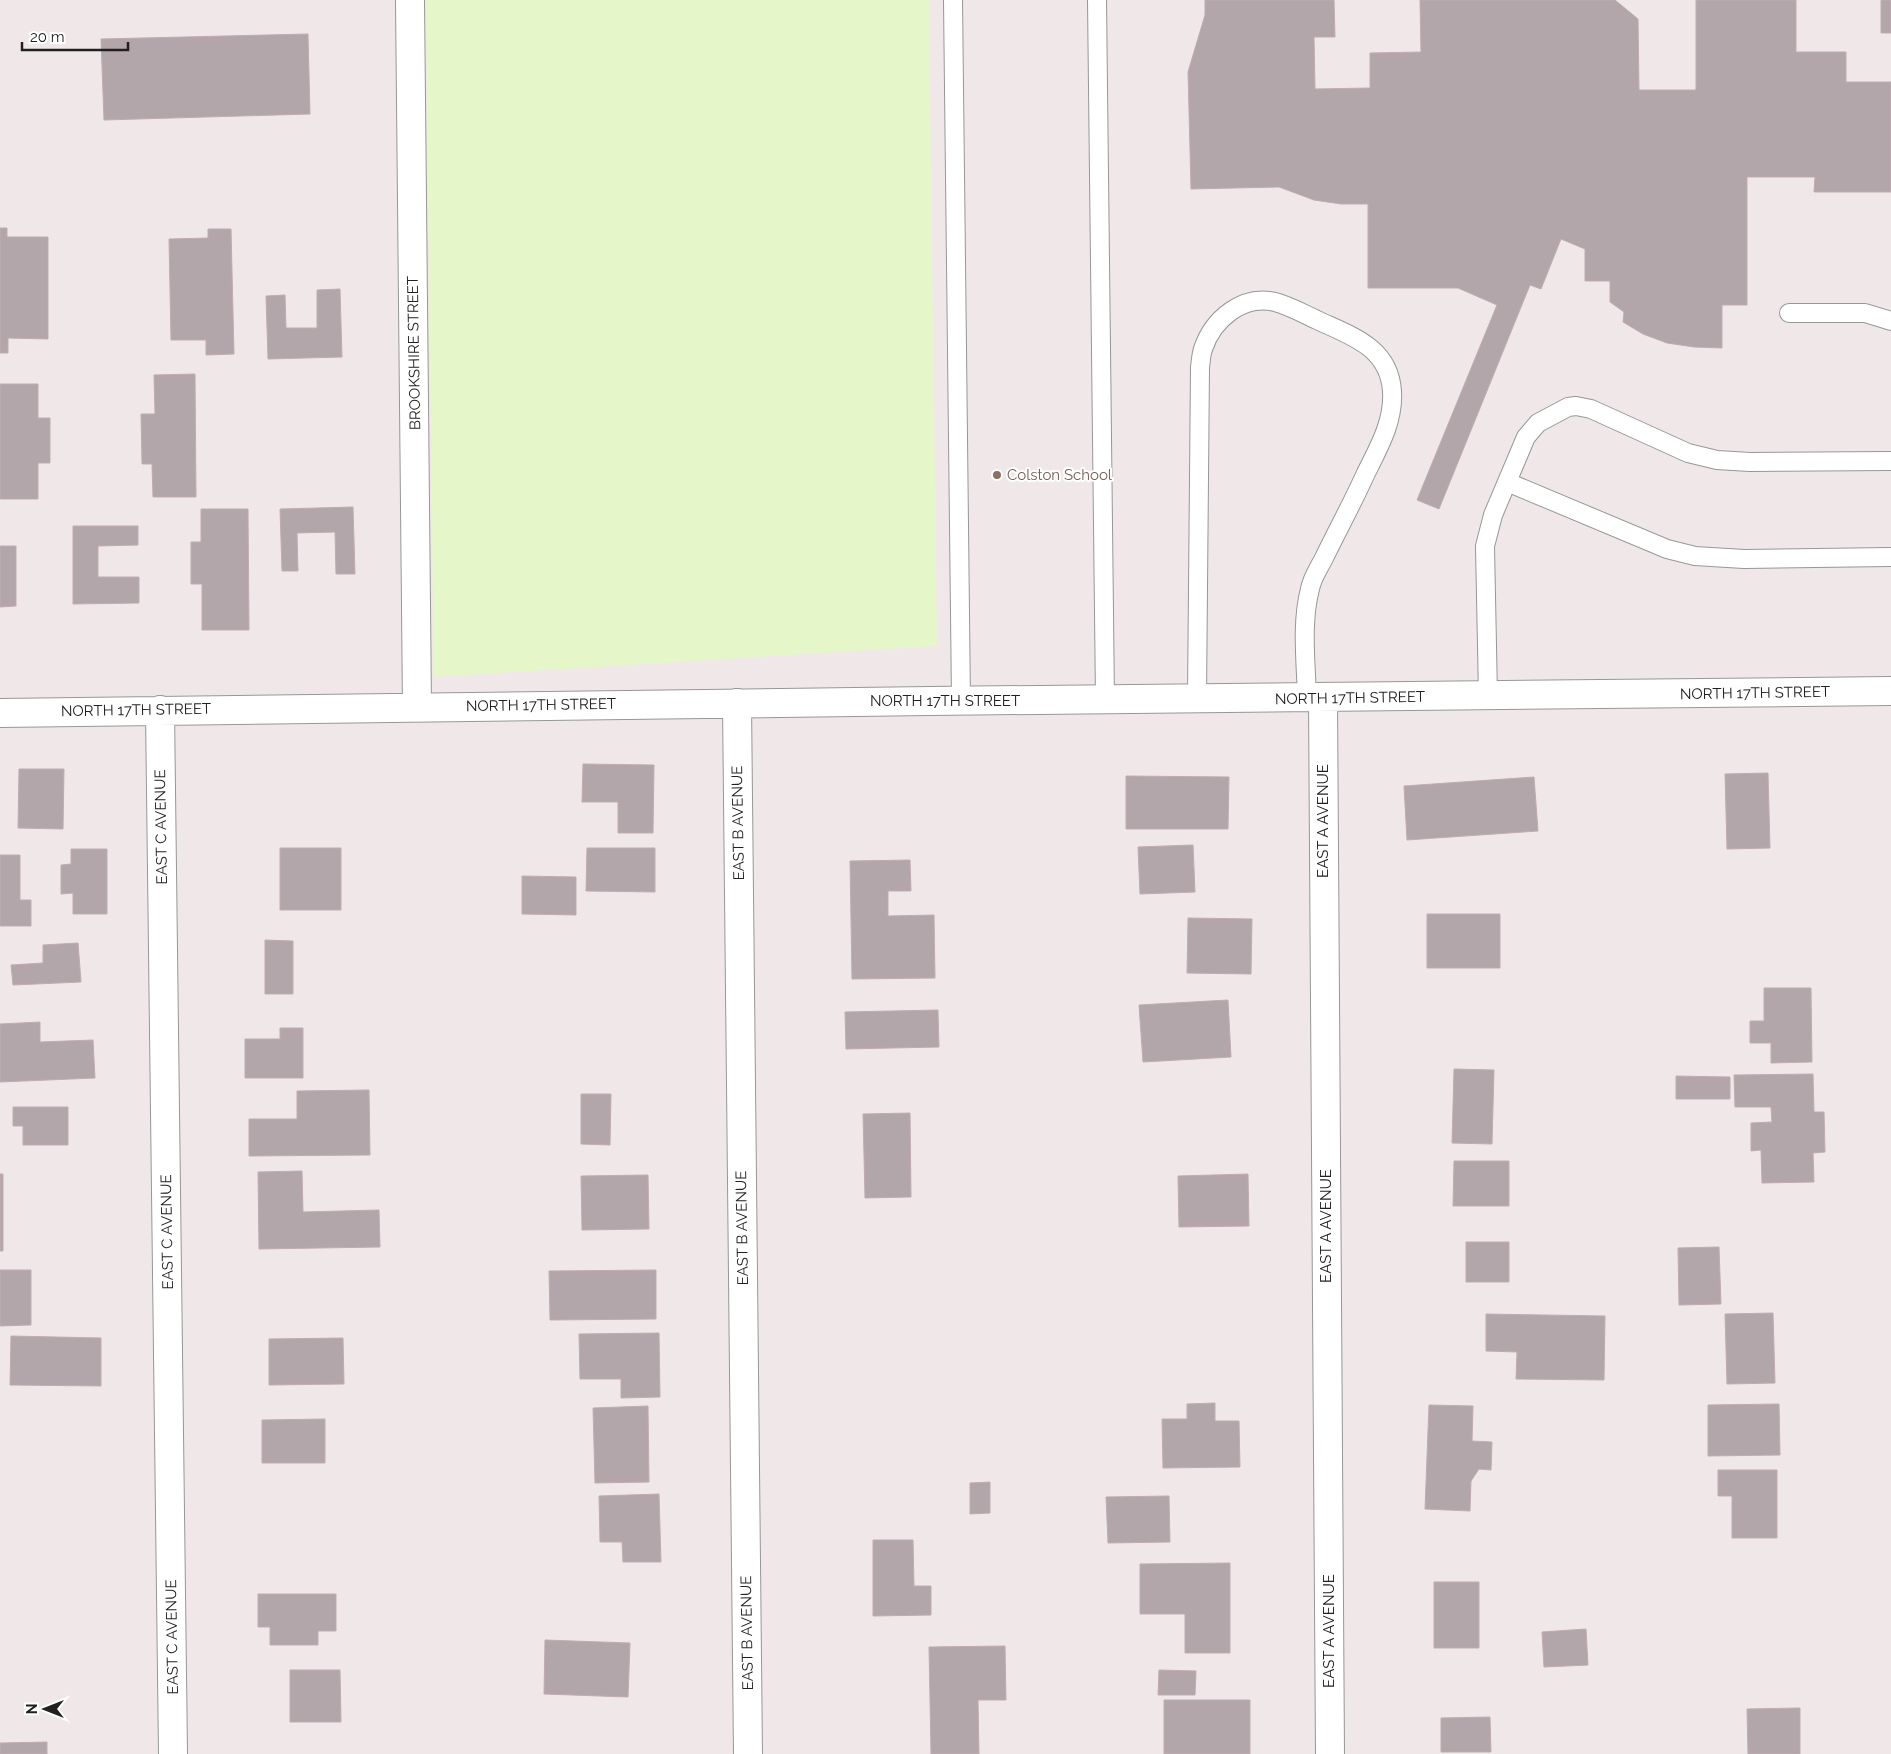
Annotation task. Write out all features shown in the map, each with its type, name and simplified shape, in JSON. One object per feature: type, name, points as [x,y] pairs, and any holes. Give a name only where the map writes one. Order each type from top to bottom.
[{"type":"street","name":"BROOKSHIRE STREET","points":[[410,0],[417,707]]},
{"type":"street","name":"NORTH 17TH STREET","points":[[0,713],[737,702],[1315,698],[1891,691]]},
{"type":"street","name":"EAST A AVENUE","points":[[1315,698],[1330,1754]]},
{"type":"street","name":"EAST B AVENUE","points":[[737,702],[748,1754]]},
{"type":"street","name":"EAST C AVENUE","points":[[160,710],[173,1754]]},
{"type":"lane","points":[[953,0],[961,701]]},
{"type":"lane","points":[[1097,0],[1105,700]]},
{"type":"lane","points":[[1197,699],[1201,358],[1210,333],[1221,319],[1250,301],[1263,300],[1287,307],[1370,346],[1384,364],[1390,377],[1392,391],[1390,417],[1385,434],[1310,588],[1306,622],[1315,698]]},
{"type":"lane","points":[[1789,313],[1865,313],[1891,321]]},
{"type":"lane","points":[[1488,696],[1485,546],[1493,514],[1530,430],[1543,420],[1572,406],[1591,409],[1670,446],[1717,460],[1750,462],[1891,461]]},
{"type":"lane","points":[[1507,482],[1667,548],[1695,556],[1744,558],[1891,557]]},
{"type":"green space","points":[[426,0],[929,0],[937,646],[434,677]]},
{"type":"building","points":[[1205,0],[1334,0],[1335,37],[1314,37],[1315,89],[1370,88],[1370,53],[1421,52],[1420,0],[1615,0],[1638,19],[1639,90],[1696,90],[1696,0],[1796,0],[1796,52],[1846,52],[1846,82],[1891,82],[1891,192],[1814,192],[1815,177],[1747,177],[1747,305],[1722,305],[1722,348],[1694,347],[1667,343],[1643,334],[1623,322],[1624,312],[1610,302],[1610,281],[1585,281],[1585,249],[1561,239],[1541,289],[1530,285],[1439,509],[1417,500],[1497,305],[1458,288],[1368,288],[1368,204],[1341,204],[1314,200],[1279,187],[1191,189],[1188,72],[1205,15]]},
{"type":"building","points":[[1881,0],[1891,0],[1891,33],[1881,33]]},
{"type":"building","points":[[308,34],[310,114],[104,120],[101,39]]},
{"type":"building","points":[[0,228],[7,228],[7,237],[48,237],[48,339],[8,338],[8,353],[0,353]]},
{"type":"building","points":[[208,229],[231,229],[234,354],[206,355],[206,340],[171,340],[169,239],[208,238]]},
{"type":"building","points":[[340,289],[342,357],[268,359],[266,296],[285,295],[286,328],[317,328],[317,290]]},
{"type":"building","points":[[195,374],[196,497],[153,497],[152,464],[142,464],[141,414],[155,414],[154,375]]},
{"type":"building","points":[[0,384],[38,384],[38,418],[50,418],[50,463],[38,463],[38,499],[0,499]]},
{"type":"building","points":[[353,507],[355,574],[336,574],[335,532],[297,533],[298,571],[282,571],[280,509]]},
{"type":"building","points":[[201,509],[248,509],[249,630],[202,630],[202,584],[191,584],[191,542],[201,542]]},
{"type":"building","points":[[73,526],[138,526],[138,545],[98,546],[98,577],[139,577],[139,603],[73,604]]},
{"type":"building","points":[[0,546],[16,546],[16,606],[0,607]]},
{"type":"building","points":[[583,764],[654,765],[653,833],[618,833],[618,802],[582,802]]},
{"type":"building","points":[[19,769],[64,769],[63,829],[18,828]]},
{"type":"building","points":[[1768,773],[1770,848],[1727,849],[1725,774]]},
{"type":"building","points":[[1126,776],[1229,777],[1228,829],[1126,829]]},
{"type":"building","points":[[1534,777],[1538,831],[1407,840],[1404,786]]},
{"type":"building","points":[[1193,845],[1195,892],[1140,894],[1138,847]]},
{"type":"building","points":[[280,848],[341,848],[341,910],[280,910]]},
{"type":"building","points":[[587,848],[655,848],[655,892],[586,891]]},
{"type":"building","points":[[71,849],[107,849],[107,914],[73,914],[73,893],[61,894],[61,865],[71,864]]},
{"type":"building","points":[[0,855],[20,855],[20,900],[31,900],[31,926],[0,926]]},
{"type":"building","points":[[910,860],[911,891],[888,891],[888,916],[934,915],[935,978],[852,979],[850,861]]},
{"type":"building","points":[[522,876],[576,877],[576,915],[522,914]]},
{"type":"building","points":[[1427,914],[1500,914],[1500,968],[1427,968]]},
{"type":"building","points":[[1188,918],[1252,919],[1251,974],[1187,973]]},
{"type":"building","points":[[265,940],[293,941],[293,994],[265,994]]},
{"type":"building","points":[[78,943],[81,982],[13,985],[11,965],[43,963],[43,945]]},
{"type":"building","points":[[1764,988],[1811,988],[1812,1062],[1771,1063],[1771,1043],[1750,1043],[1750,1021],[1764,1021]]},
{"type":"building","points":[[1228,1000],[1231,1057],[1143,1062],[1139,1005]]},
{"type":"building","points":[[938,1010],[939,1047],[846,1049],[845,1012]]},
{"type":"building","points":[[40,1022],[40,1042],[93,1040],[95,1078],[0,1082],[0,1024]]},
{"type":"building","points":[[280,1028],[303,1028],[303,1078],[245,1078],[245,1039],[280,1039]]},
{"type":"building","points":[[1454,1069],[1494,1070],[1492,1144],[1452,1143]]},
{"type":"building","points":[[1813,1074],[1814,1112],[1824,1112],[1825,1152],[1813,1153],[1814,1182],[1762,1183],[1761,1150],[1751,1151],[1751,1123],[1772,1122],[1771,1107],[1735,1107],[1734,1075]]},
{"type":"building","points":[[1676,1076],[1730,1077],[1730,1099],[1676,1099]]},
{"type":"building","points":[[369,1090],[370,1155],[249,1156],[249,1119],[297,1119],[297,1091]]},
{"type":"building","points":[[581,1094],[611,1094],[610,1145],[581,1144]]},
{"type":"building","points":[[13,1107],[68,1107],[68,1145],[23,1145],[23,1126],[13,1126]]},
{"type":"building","points":[[910,1113],[911,1197],[865,1198],[863,1114]]},
{"type":"building","points":[[1454,1161],[1509,1161],[1509,1206],[1453,1206]]},
{"type":"building","points":[[302,1171],[303,1212],[379,1210],[380,1247],[259,1249],[258,1172]]},
{"type":"building","points":[[0,1174],[3,1174],[3,1251],[0,1251]]},
{"type":"building","points":[[1248,1174],[1249,1226],[1179,1227],[1178,1176]]},
{"type":"building","points":[[648,1175],[649,1229],[582,1230],[581,1176]]},
{"type":"building","points":[[1466,1242],[1509,1242],[1509,1282],[1466,1282]]},
{"type":"building","points":[[1719,1247],[1721,1304],[1679,1305],[1678,1248]]},
{"type":"building","points":[[0,1270],[31,1270],[31,1325],[0,1326]]},
{"type":"building","points":[[656,1270],[656,1319],[550,1320],[549,1271]]},
{"type":"building","points":[[1773,1313],[1775,1383],[1727,1384],[1725,1314]]},
{"type":"building","points":[[1486,1314],[1605,1316],[1604,1380],[1516,1379],[1517,1352],[1486,1351]]},
{"type":"building","points":[[659,1333],[660,1397],[621,1398],[621,1379],[580,1379],[579,1334]]},
{"type":"building","points":[[11,1336],[101,1338],[101,1386],[10,1385]]},
{"type":"building","points":[[343,1338],[344,1384],[269,1385],[269,1339]]},
{"type":"building","points":[[1215,1403],[1215,1421],[1239,1421],[1240,1467],[1163,1468],[1162,1419],[1187,1419],[1187,1404]]},
{"type":"building","points":[[1779,1404],[1780,1455],[1708,1456],[1708,1405]]},
{"type":"building","points":[[1429,1405],[1473,1406],[1472,1441],[1492,1442],[1491,1470],[1479,1469],[1471,1481],[1470,1511],[1425,1509]]},
{"type":"building","points":[[648,1406],[649,1482],[595,1483],[593,1408]]},
{"type":"building","points":[[325,1419],[325,1463],[262,1463],[262,1420]]},
{"type":"building","points":[[1718,1470],[1777,1470],[1777,1538],[1732,1538],[1732,1496],[1718,1496]]},
{"type":"building","points":[[990,1482],[990,1513],[970,1514],[970,1483]]},
{"type":"building","points":[[659,1494],[661,1562],[623,1562],[622,1542],[600,1542],[599,1496]]},
{"type":"building","points":[[1169,1496],[1170,1542],[1108,1543],[1106,1497]]},
{"type":"building","points":[[873,1540],[913,1540],[914,1586],[931,1586],[931,1615],[873,1616]]},
{"type":"building","points":[[1230,1563],[1230,1653],[1185,1653],[1185,1614],[1140,1614],[1140,1564]]},
{"type":"building","points":[[1434,1582],[1479,1582],[1479,1648],[1434,1648]]},
{"type":"building","points":[[258,1594],[336,1594],[336,1631],[318,1631],[318,1645],[270,1645],[270,1627],[258,1627]]},
{"type":"building","points":[[1586,1629],[1588,1665],[1544,1667],[1542,1632]]},
{"type":"building","points":[[545,1640],[630,1643],[628,1697],[544,1694]]},
{"type":"building","points":[[1005,1646],[1006,1700],[978,1700],[979,1754],[931,1754],[929,1647]]},
{"type":"building","points":[[290,1670],[340,1670],[341,1722],[290,1722]]},
{"type":"building","points":[[1159,1670],[1196,1671],[1195,1695],[1158,1695]]},
{"type":"building","points":[[1164,1700],[1250,1700],[1250,1754],[1164,1754]]},
{"type":"building","points":[[1800,1708],[1800,1754],[1748,1754],[1747,1709]]},
{"type":"building","points":[[1490,1717],[1491,1752],[1441,1752],[1441,1718]]},
{"type":"building","points":[[47,1742],[47,1754],[0,1754],[0,1743]]},
{"type":"place","name":"Colston School","points":[[997,475]]}]
